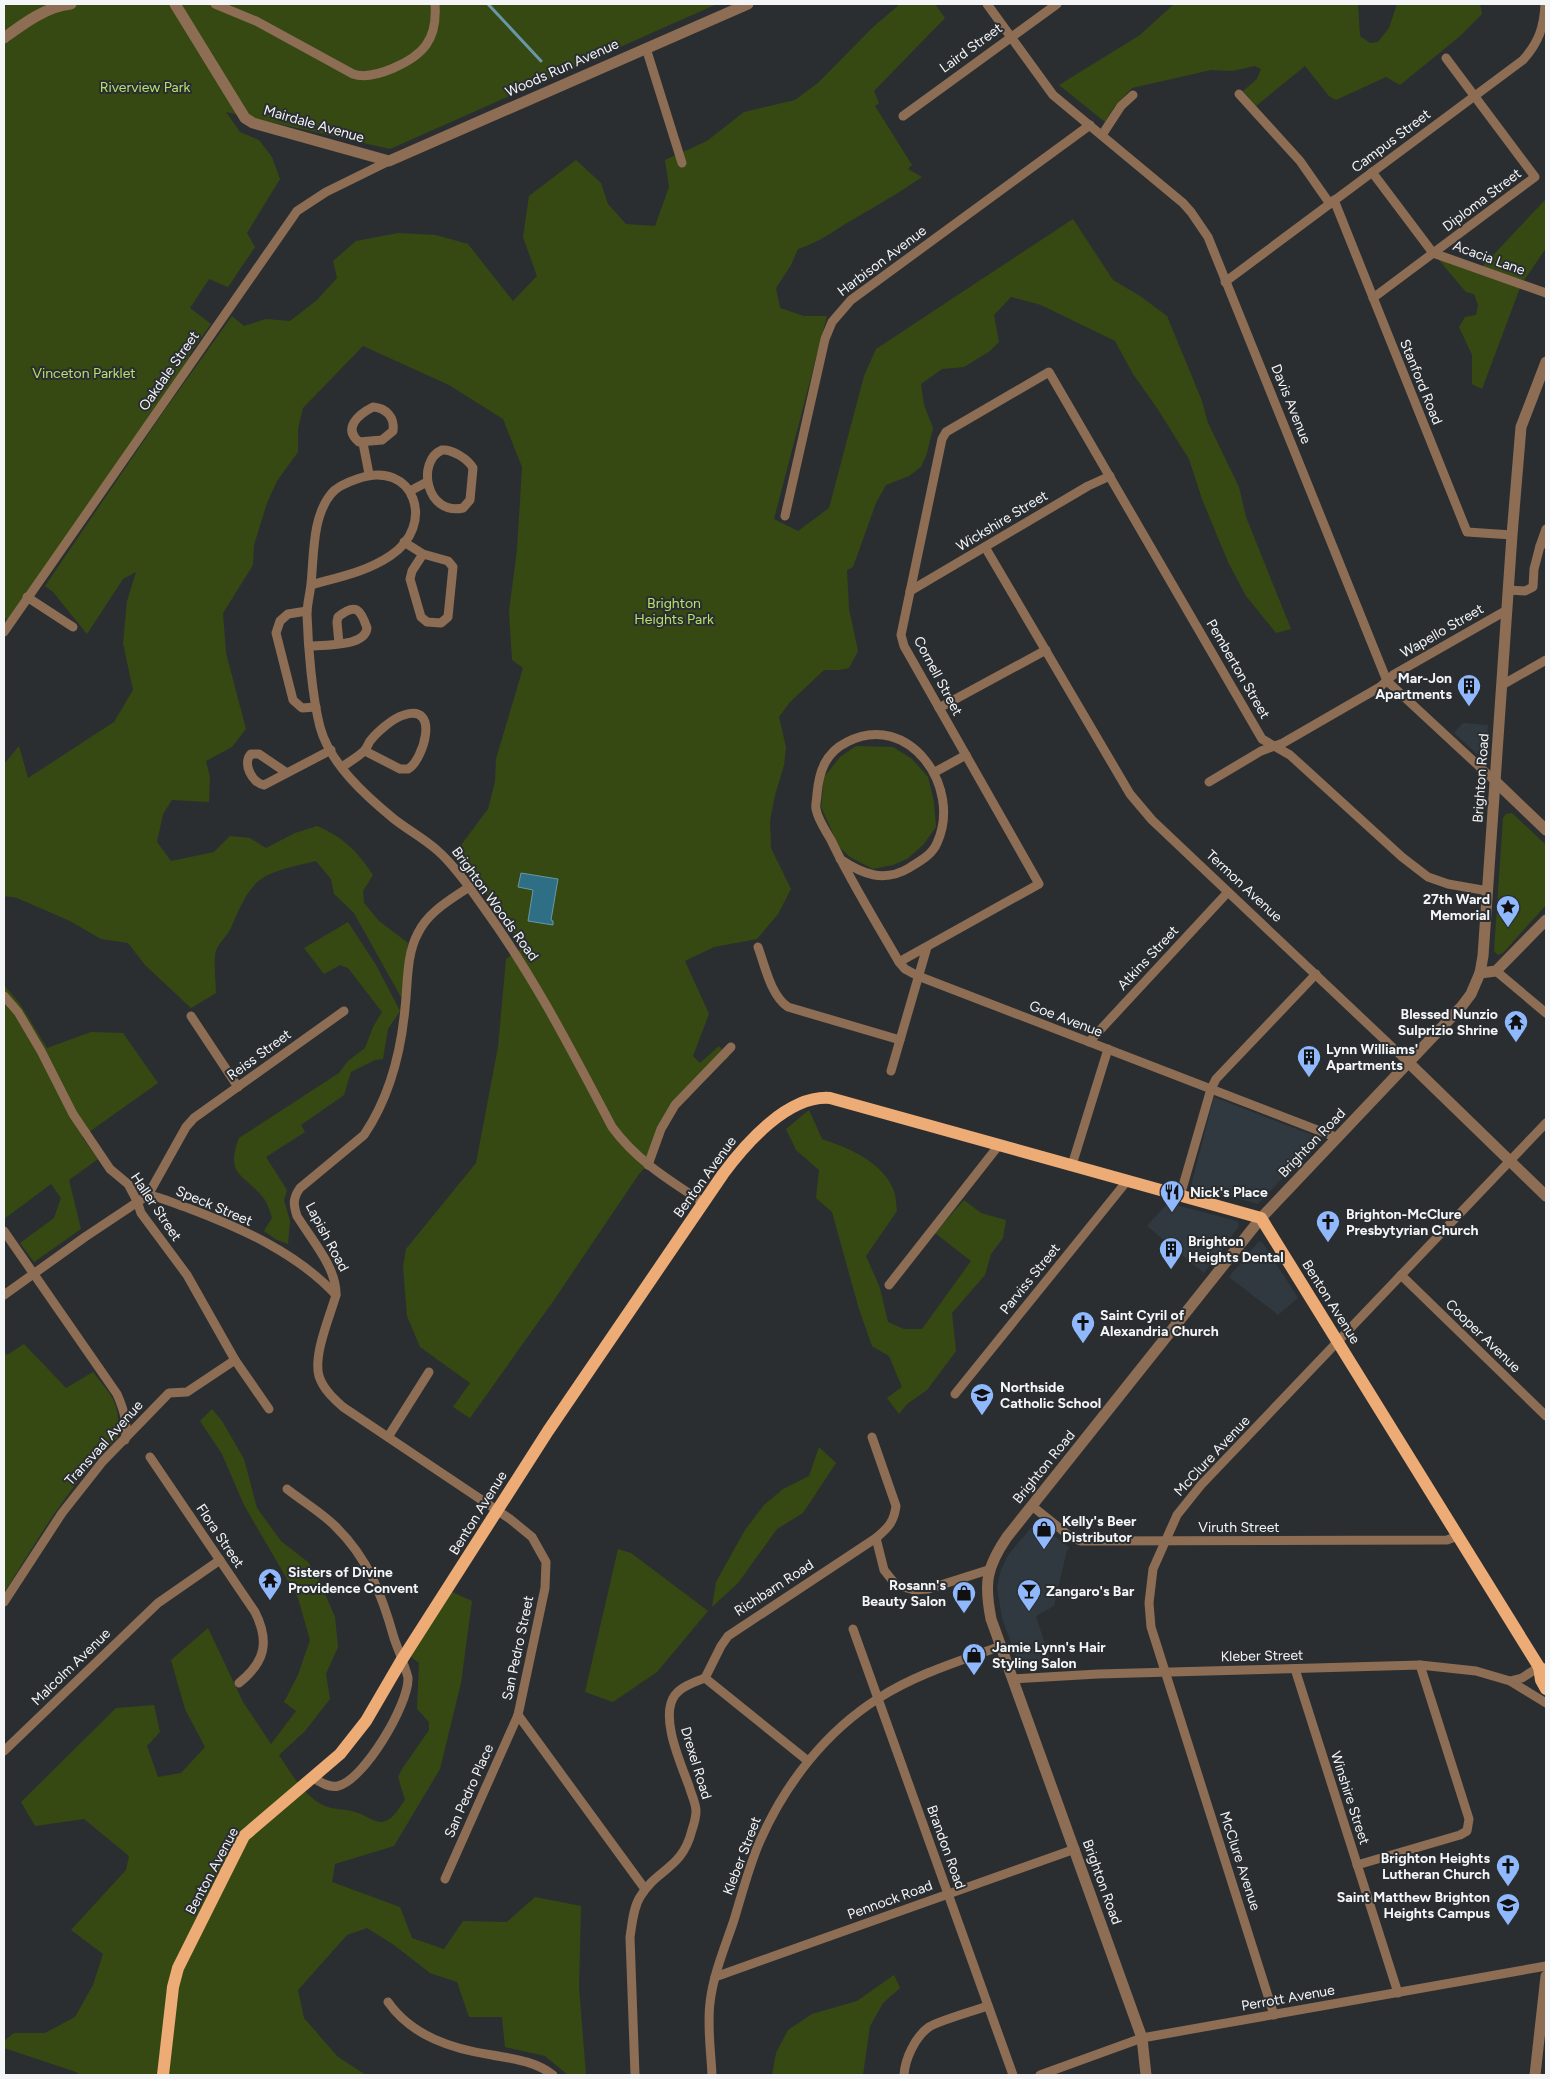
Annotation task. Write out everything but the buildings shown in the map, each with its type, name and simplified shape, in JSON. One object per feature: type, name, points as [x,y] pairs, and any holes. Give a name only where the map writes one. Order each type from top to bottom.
[{"type":"main road","name":"Benton Avenue","points":[[164,2075],[173,1987],[178,1968],[244,1836],[340,1754],[366,1722],[401,1661],[587,1373],[743,1146],[780,1117],[802,1102],[812,1098],[830,1098],[1261,1218],[1458,1536],[1543,1669],[1541,1680],[1546,1689]]},
{"type":"street","points":[[4,38],[32,20],[61,5],[71,4]]},
{"type":"street","name":"Mairdale Avenue","points":[[175,4],[245,118],[254,123],[389,161]]},
{"type":"street","points":[[215,4],[256,21],[361,77],[374,76],[420,52],[432,34],[435,24],[435,4]]},
{"type":"street","name":"Woods Run Avenue","points":[[389,161],[748,4]]},
{"type":"street","name":"Davis Avenue","points":[[987,4],[1049,91],[1191,212],[1208,238],[1386,680],[1546,830]]},
{"type":"street","name":"Laird Street","points":[[903,116],[1056,4]]},
{"type":"street","name":"Campus Street","points":[[1226,282],[1524,60],[1536,46],[1541,30],[1545,4]]},
{"type":"street","points":[[646,48],[682,163]]},
{"type":"street","name":"Diploma Street","points":[[1373,298],[1535,177],[1446,58]]},
{"type":"street","name":"Stanford Road","points":[[1239,94],[1300,161],[1332,202],[1373,298],[1467,532],[1512,535]]},
{"type":"street","points":[[1102,135],[1120,106],[1132,95]]},
{"type":"street","name":"Harbison Avenue","points":[[785,516],[825,339],[837,315],[851,300],[1090,125]]},
{"type":"street","name":"Oakdale Street","points":[[4,632],[297,211],[326,192],[389,161]]},
{"type":"street","name":"Acacia Lane","points":[[1372,172],[1433,253],[1546,293]]},
{"type":"street","name":"Brighton Road","points":[[1146,2075],[1142,2038],[990,1619],[986,1589],[988,1570],[998,1551],[1032,1506],[1261,1218],[1409,1063],[1471,994],[1480,973],[1483,956],[1521,426],[1546,362]]},
{"type":"street","name":"Pemberton Street","points":[[946,432],[1050,372],[1262,739],[1290,756],[1402,857],[1428,877],[1448,884],[1488,892]]},
{"type":"street","points":[[373,407],[383,409],[393,421],[393,431],[382,440],[363,443],[356,440],[353,436],[352,430],[355,420],[359,415],[373,407]]},
{"type":"street","name":"Cornell Street","points":[[927,947],[1040,884],[902,640],[902,630],[942,439],[946,432]]},
{"type":"street","points":[[311,584],[362,571],[392,555],[413,528],[416,510],[410,491],[400,482],[384,476],[369,474],[363,443]]},
{"type":"street","points":[[442,450],[450,451],[468,462],[473,468],[470,500],[463,508],[441,506],[434,498],[427,482],[428,470],[435,455],[442,450]]},
{"type":"street","name":"Brighton Woods Road","points":[[369,474],[347,482],[332,492],[322,509],[316,536],[307,611],[316,707],[321,730],[331,750],[353,780],[393,818],[439,851],[509,942],[544,998],[612,1127],[626,1146],[648,1165],[704,1203]]},
{"type":"street","name":"Wickshire Street","points":[[910,591],[1088,486],[1110,476]]},
{"type":"street","points":[[410,491],[427,482]]},
{"type":"street","points":[[1508,590],[1525,591],[1533,587],[1534,569],[1546,529]]},
{"type":"street","points":[[404,542],[423,554],[448,560],[454,571],[448,617],[441,623],[427,622],[421,617],[410,579],[412,571],[423,554]]},
{"type":"street","name":"Termon Avenue","points":[[985,547],[1130,794],[1152,820],[1316,974],[1546,1196]]},
{"type":"street","points":[[27,597],[73,627]]},
{"type":"street","name":"Wapello Street","points":[[1209,782],[1261,751],[1275,746],[1380,687],[1394,675],[1507,610]]},
{"type":"street","points":[[307,611],[288,614],[280,621],[276,633],[293,700],[302,708],[316,707]]},
{"type":"street","points":[[310,646],[339,644]]},
{"type":"street","points":[[939,708],[1046,650]]},
{"type":"street","points":[[1502,685],[1546,660]]},
{"type":"street","points":[[342,767],[365,750],[375,736],[399,717],[411,714],[420,716],[426,722],[427,729],[417,760],[408,769],[400,769],[365,750]]},
{"type":"street","points":[[880,734],[903,739],[935,772],[945,804],[942,829],[937,844],[927,857],[904,871],[875,876],[857,871],[840,859],[816,809],[819,774],[828,756],[842,744],[858,736],[880,734]]},
{"type":"street","points":[[287,773],[331,750]]},
{"type":"street","points":[[935,772],[966,755]]},
{"type":"street","name":"Goe Avenue","points":[[840,859],[899,962],[905,969],[918,976],[1338,1138]]},
{"type":"street","name":"Lapish Road","points":[[469,888],[432,913],[417,933],[410,958],[404,1015],[394,1066],[370,1125],[364,1135],[300,1188],[294,1196],[294,1206],[297,1216],[334,1275],[336,1285],[336,1295],[318,1359],[319,1377],[329,1393],[339,1403],[498,1511]]},
{"type":"street","name":"Atkins Street","points":[[1089,1042],[1228,892]]},
{"type":"street","points":[[1480,973],[1496,971],[1546,920]]},
{"type":"street","points":[[758,947],[775,992],[781,1002],[788,1007],[900,1040]]},
{"type":"street","points":[[899,962],[927,947]]},
{"type":"street","points":[[891,1071],[927,947]]},
{"type":"street","points":[[1496,971],[1546,1013]]},
{"type":"street","points":[[1180,1196],[1211,1089],[1216,1079],[1316,974]]},
{"type":"street","name":"Haller Street","points":[[4,996],[18,1012],[41,1051],[73,1114],[110,1169],[128,1184],[145,1220],[188,1275],[235,1360],[269,1409]]},
{"type":"street","name":"Reiss Street","points":[[148,1195],[190,1123],[344,1011]]},
{"type":"street","points":[[190,1016],[238,1087]]},
{"type":"street","points":[[648,1165],[661,1129],[675,1106],[731,1047]]},
{"type":"street","points":[[1072,1165],[1108,1049]]},
{"type":"street","name":"McClure Avenue","points":[[1274,2015],[1151,1627],[1149,1603],[1153,1570],[1177,1515],[1201,1485],[1546,1123]]},
{"type":"street","points":[[888,1285],[999,1145]]},
{"type":"street","name":"Parviss Street","points":[[955,1394],[1127,1181]]},
{"type":"street","points":[[4,1295],[148,1195]]},
{"type":"street","name":"Speck Street","points":[[148,1195],[223,1221],[295,1259],[323,1281],[336,1295]]},
{"type":"street","points":[[4,1232],[117,1394],[128,1426],[125,1440]]},
{"type":"street","name":"Cooper Avenue","points":[[1401,1275],[1546,1416]]},
{"type":"street","name":"Transvaal Avenue","points":[[4,1602],[77,1492],[103,1461],[170,1394],[187,1392],[235,1360]]},
{"type":"street","points":[[388,1437],[429,1372]]},
{"type":"street","name":"Richbarn Road","points":[[705,1678],[720,1646],[728,1636],[889,1528],[895,1517],[896,1506],[872,1437]]},
{"type":"street","name":"Flora Street","points":[[150,1457],[255,1612],[262,1626],[265,1641],[263,1651],[256,1667],[239,1684]]},
{"type":"street","points":[[287,1489],[334,1525],[358,1552],[382,1598],[401,1661],[408,1676],[406,1692],[398,1715],[374,1752],[358,1771],[348,1780],[337,1786],[324,1785],[313,1778]]},
{"type":"street","name":"Viruth Street","points":[[1032,1506],[1077,1540],[1165,1542],[1447,1540],[1458,1536]]},
{"type":"street","name":"San Pedro Street","points":[[498,1511],[532,1537],[546,1562],[545,1588],[518,1715],[645,1889]]},
{"type":"street","points":[[876,1538],[884,1570],[896,1585],[914,1590],[928,1589],[988,1570]]},
{"type":"street","name":"Malcolm Avenue","points":[[4,1751],[158,1603],[220,1560]]},
{"type":"street","name":"Brandon Road","points":[[853,1629],[1013,2075]]},
{"type":"street","name":"Kleber Street","points":[[712,2075],[710,2004],[715,1977],[759,1843],[786,1791],[808,1761],[847,1722],[878,1698],[915,1679],[1001,1646]]},
{"type":"street","points":[[1357,1865],[1460,1835],[1466,1831],[1469,1819],[1420,1665]]},
{"type":"street","name":"Kleber Street","points":[[1013,1679],[1166,1672],[1420,1665],[1476,1671],[1510,1681],[1546,1703]]},
{"type":"street","name":"Winshire Street","points":[[1294,1669],[1398,1993]]},
{"type":"street","points":[[1510,1681],[1543,1669]]},
{"type":"street","points":[[705,1678],[808,1761]]},
{"type":"street","name":"Drexel Road","points":[[635,2075],[630,1937],[638,1899],[645,1889],[676,1862],[688,1845],[696,1810],[672,1738],[670,1710],[675,1695],[689,1684],[705,1678]]},
{"type":"street","name":"San Pedro Place","points":[[445,1879],[518,1715]]},
{"type":"street","name":"Pennock Road","points":[[715,1977],[1075,1849]]},
{"type":"street","name":"Perrott Avenue","points":[[1040,2075],[1142,2038],[1546,1966]]},
{"type":"street","points":[[1535,2075],[1546,1976]]},
{"type":"street","points":[[388,2002],[397,2016],[436,2040],[469,2051],[530,2062],[553,2075]]},
{"type":"street","points":[[904,2075],[905,2062],[916,2043],[929,2027],[988,2006]]},
{"type":"shaded area","points":[[1463,723],[1488,725],[1486,751],[1483,754],[1477,754],[1454,733]]},
{"type":"shaded area","points":[[1214,1097],[1320,1138],[1258,1204],[1191,1186]]},
{"type":"shaded area","points":[[1168,1203],[1237,1221],[1239,1226],[1204,1273],[1147,1226]]},
{"type":"shaded area","points":[[1259,1241],[1263,1243],[1298,1298],[1278,1315],[1229,1277]]},
{"type":"shaded area","points":[[1036,1522],[1070,1548],[1067,1550],[1054,1606],[1036,1616],[1052,1666],[1020,1667],[1002,1618],[997,1587],[1001,1570],[1008,1555]]},
{"type":"green space","points":[[4,4],[717,4],[390,149],[226,112],[240,132],[259,140],[272,157],[280,179],[247,233],[255,247],[228,287],[209,279],[190,308],[211,324],[189,355],[193,358],[8,620],[4,617]]},
{"type":"green space","name":"Brighton Heights Park","points":[[900,4],[935,4],[945,18],[874,91],[879,103],[875,106],[912,165],[908,169],[922,177],[826,236],[798,249],[791,265],[776,288],[780,308],[804,316],[827,316],[774,519],[798,531],[829,508],[864,376],[876,349],[1073,219],[1113,280],[1140,296],[1167,316],[1202,401],[1208,423],[1239,487],[1246,517],[1291,629],[1276,633],[1246,596],[1228,562],[1202,499],[1189,459],[1133,374],[1115,341],[1041,305],[1011,297],[994,315],[999,342],[990,351],[964,367],[942,369],[921,384],[924,405],[933,428],[927,453],[921,467],[909,476],[886,485],[876,503],[853,567],[847,570],[849,609],[858,651],[849,668],[824,670],[790,702],[779,717],[786,747],[784,765],[770,821],[771,848],[791,889],[778,914],[757,939],[714,947],[685,961],[709,1014],[693,1056],[700,1063],[719,1046],[729,1057],[680,1103],[668,1122],[654,1158],[639,1174],[554,1300],[470,1418],[453,1407],[470,1383],[420,1347],[407,1316],[403,1267],[406,1249],[476,1163],[498,1047],[506,959],[523,947],[470,870],[455,853],[488,809],[495,782],[496,759],[523,668],[512,660],[509,611],[517,550],[522,467],[503,419],[449,385],[363,346],[303,408],[298,429],[298,452],[277,481],[267,503],[254,545],[253,565],[223,613],[226,653],[246,729],[232,747],[206,761],[210,777],[209,802],[172,800],[163,814],[157,842],[171,861],[214,852],[230,836],[250,838],[266,848],[295,833],[317,826],[335,835],[356,852],[373,875],[363,891],[364,903],[379,921],[408,943],[402,999],[354,913],[334,894],[331,879],[316,861],[283,869],[261,879],[253,886],[216,951],[216,993],[191,1008],[145,965],[128,943],[101,939],[70,921],[17,898],[4,896],[4,764],[19,746],[28,778],[114,722],[133,690],[123,643],[127,601],[136,572],[123,579],[87,634],[53,592],[45,586],[164,411],[232,316],[244,326],[266,319],[290,321],[317,300],[337,278],[333,261],[356,241],[398,233],[436,235],[468,244],[513,301],[537,276],[523,237],[529,196],[576,160],[601,183],[608,204],[626,224],[655,226],[669,187],[665,160],[707,141],[744,112],[795,100],[819,82],[872,28]]},
{"type":"green space","points":[[1174,4],[1358,4],[1360,36],[1370,43],[1378,42],[1389,28],[1397,4],[1480,4],[1482,14],[1459,37],[1400,85],[1386,77],[1336,100],[1329,96],[1305,66],[1256,106],[1243,91],[1257,79],[1261,69],[1255,66],[1232,71],[1211,70],[1132,88],[1114,107],[1105,122],[1059,85],[1140,35]]},
{"type":"green space","points":[[1546,199],[1546,248],[1521,285],[1482,389],[1472,384],[1472,355],[1459,327],[1465,317],[1476,315],[1478,305],[1474,294],[1466,292],[1433,253],[1480,269]]},
{"type":"green space","points":[[856,746],[893,747],[912,759],[928,777],[934,802],[936,827],[923,845],[907,859],[893,865],[873,869],[850,857],[839,847],[821,807],[824,777],[840,757]]},
{"type":"green space","points":[[1512,813],[1546,845],[1546,905],[1503,953],[1498,955],[1494,951],[1503,818],[1506,814]]},
{"type":"green space","points":[[348,922],[376,965],[400,1011],[388,1029],[383,1059],[375,1060],[351,1072],[344,1095],[301,1125],[305,1132],[266,1157],[287,1190],[284,1200],[290,1221],[288,1244],[277,1240],[264,1231],[272,1218],[269,1209],[258,1191],[239,1174],[234,1160],[235,1151],[239,1138],[339,1073],[348,1061],[365,1048],[373,1027],[382,1012],[348,968],[340,965],[324,974],[304,948]]},
{"type":"green space","points":[[4,985],[20,1004],[47,1048],[91,1032],[123,1033],[158,1083],[82,1137],[98,1159],[69,1180],[81,1229],[34,1262],[20,1243],[54,1218],[61,1198],[51,1184],[4,1219]]},
{"type":"green space","points":[[809,1110],[822,1139],[854,1152],[874,1164],[889,1181],[894,1191],[897,1211],[866,1256],[880,1288],[888,1322],[904,1329],[922,1329],[971,1261],[935,1233],[964,1200],[981,1213],[1006,1220],[1003,1238],[991,1254],[985,1275],[952,1313],[956,1351],[927,1390],[907,1404],[899,1414],[887,1398],[902,1387],[889,1356],[872,1346],[859,1309],[832,1212],[816,1198],[819,1170],[796,1150],[786,1129]]},
{"type":"green space","points":[[24,1344],[66,1388],[93,1372],[111,1395],[117,1408],[118,1438],[85,1473],[56,1511],[4,1593],[4,1351],[7,1355]]},
{"type":"green space","points":[[212,1409],[222,1421],[244,1459],[257,1508],[281,1541],[308,1562],[318,1578],[335,1617],[338,1647],[326,1674],[330,1699],[305,1731],[279,1755],[304,1791],[317,1802],[329,1807],[355,1812],[381,1822],[389,1819],[396,1812],[405,1800],[398,1777],[429,1730],[429,1722],[417,1709],[419,1663],[406,1653],[448,1590],[472,1601],[461,1683],[440,1769],[394,1846],[335,1864],[332,1882],[400,1907],[412,1938],[444,1949],[463,1921],[507,1922],[535,1897],[581,1906],[579,1987],[586,2075],[568,2075],[545,2056],[505,2047],[502,2017],[469,2017],[457,1982],[430,1973],[394,1945],[367,1928],[347,1935],[298,1990],[304,2018],[338,2057],[366,2075],[80,2075],[4,2048],[4,2041],[14,2033],[45,2033],[75,2017],[93,1985],[103,1954],[71,1930],[126,1870],[129,1856],[84,1819],[35,1826],[21,1802],[116,1708],[154,1705],[160,1732],[147,1746],[158,1777],[181,1773],[205,1747],[185,1709],[171,1660],[208,1628],[243,1702],[271,1744],[296,1711],[284,1702],[298,1675],[310,1640],[298,1598],[244,1505],[222,1454],[200,1421]]},
{"type":"green space","points":[[819,1447],[836,1463],[803,1513],[777,1529],[738,1583],[712,1607],[716,1582],[745,1530],[764,1505],[783,1489],[809,1476]]},
{"type":"green space","points":[[618,1549],[631,1553],[708,1611],[657,1672],[613,1702],[585,1692]]},
{"type":"green space","points":[[894,1975],[900,1988],[883,2003],[870,2026],[863,2075],[772,2075],[776,2053],[788,2030],[812,2014],[857,2001]]},
{"type":"water","points":[[521,873],[558,879],[551,920],[553,925],[528,921],[533,890],[518,887]]},
{"type":"waterway","points":[[488,4],[541,61]]},
{"type":"place","name":"Mar-Jon Apartments","points":[[1469,707]]},
{"type":"place","name":"27th Ward Memorial","points":[[1508,928]]},
{"type":"place","name":"Blessed Nunzio Sulprizio Shrine","points":[[1516,1043]]},
{"type":"place","name":"Lynn Williams' Apartments","points":[[1309,1078]]},
{"type":"place","name":"Nick's Place","points":[[1172,1213]]},
{"type":"place","name":"Brighton-McClure Presbytyrian Church","points":[[1328,1243]]},
{"type":"place","name":"Brighton Heights Dental","points":[[1171,1270]]},
{"type":"place","name":"Saint Cyril of Alexandria Church","points":[[1083,1344]]},
{"type":"place","name":"Northside Catholic School","points":[[982,1416]]},
{"type":"place","name":"Kelly's Beer Distributor","points":[[1044,1550]]},
{"type":"place","name":"Sisters of Divine Providence Convent","points":[[270,1601]]},
{"type":"place","name":"Zangaro's Bar","points":[[1029,1612]]},
{"type":"place","name":"Rosann's Beauty Salon","points":[[964,1614]]},
{"type":"place","name":"Jamie Lynn's Hair Styling Salon","points":[[974,1676]]},
{"type":"place","name":"Brighton Heights Lutheran Church","points":[[1508,1887]]},
{"type":"place","name":"Saint Matthew Brighton Heights Campus","points":[[1508,1926]]},
{"type":"park label","name":"Riverview Park","points":[[145,87]]},
{"type":"park label","name":"Vinceton Parklet","points":[[84,373]]}]
